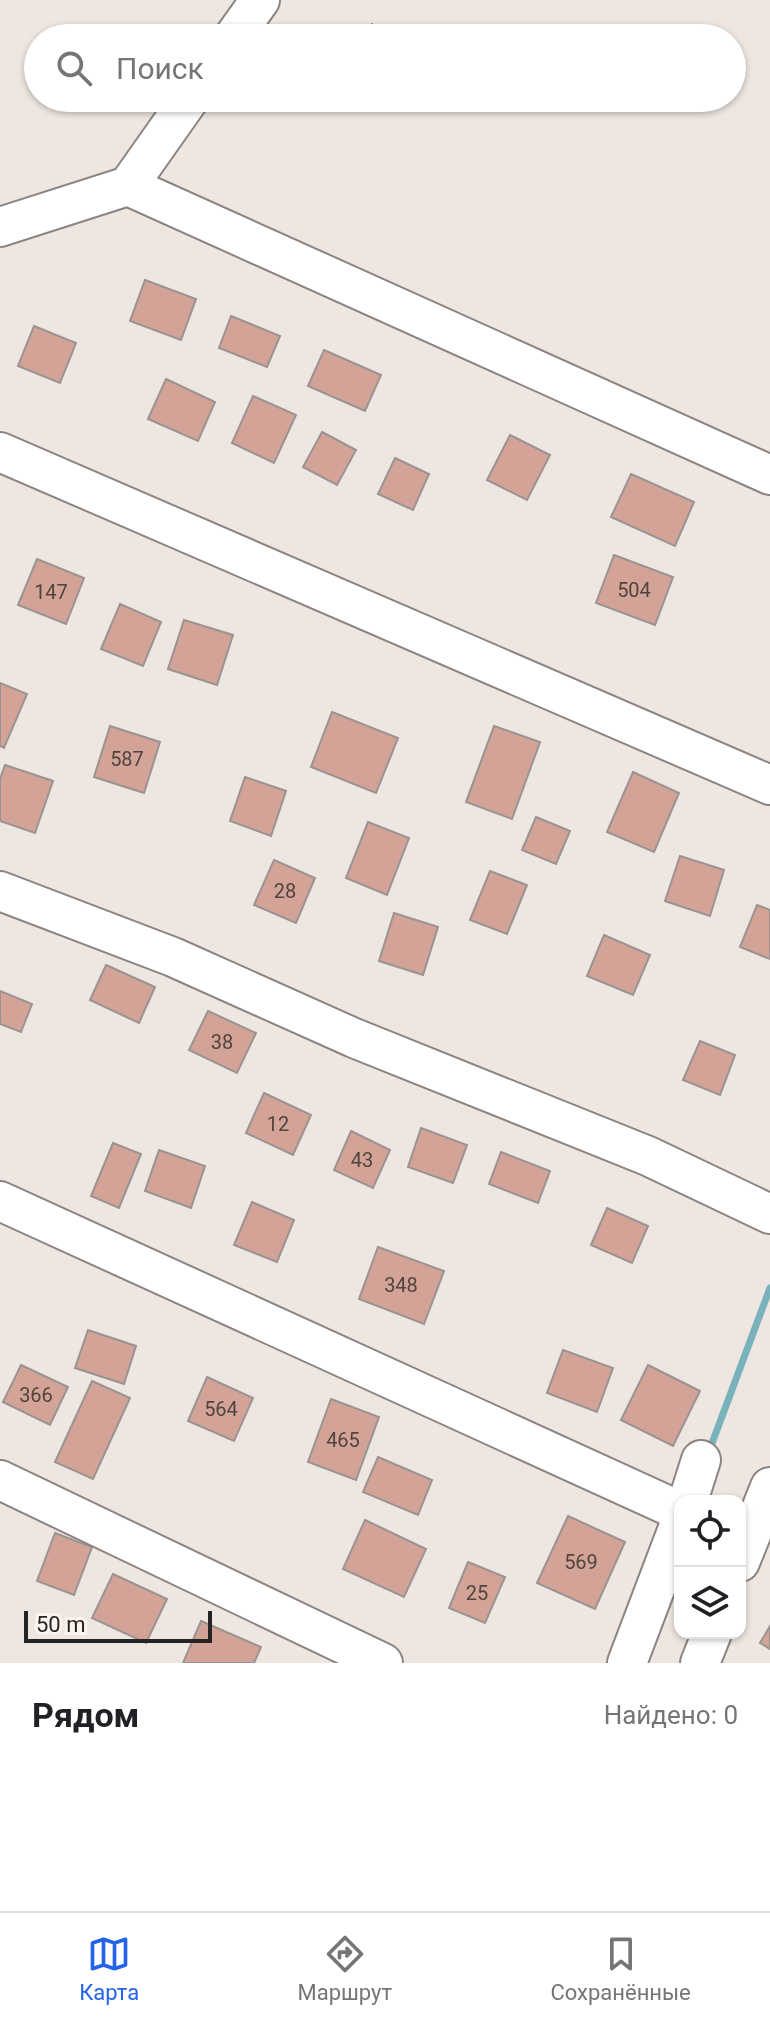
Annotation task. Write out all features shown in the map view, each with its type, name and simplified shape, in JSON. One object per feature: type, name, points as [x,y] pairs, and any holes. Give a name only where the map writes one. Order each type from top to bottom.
[{"type":"street","points":[[243,24],[260,0]]},
{"type":"street","points":[[0,227],[128,186],[180,112]]},
{"type":"street","points":[[128,186],[770,475]]},
{"type":"street","points":[[0,452],[770,785]]},
{"type":"street","points":[[0,891],[173,957],[354,1038],[648,1156],[770,1214]]},
{"type":"street","points":[[0,1201],[674,1508]]},
{"type":"street","points":[[690,1495],[701,1460]]},
{"type":"street","points":[[0,1480],[383,1663]]},
{"type":"street","points":[[746,1547],[770,1487]]},
{"type":"street","points":[[627,1663],[674,1539]]},
{"type":"street","points":[[700,1663],[710,1639]]},
{"type":"building","points":[[145,280],[196,299],[181,340],[130,321]]},
{"type":"building","points":[[231,316],[280,336],[267,367],[219,348]]},
{"type":"building","points":[[34,326],[76,343],[60,383],[18,366]]},
{"type":"building","points":[[324,350],[381,375],[365,411],[308,386]]},
{"type":"building","points":[[166,379],[215,402],[198,441],[148,419]]},
{"type":"building","points":[[253,396],[296,415],[274,463],[232,443]]},
{"type":"building","points":[[322,432],[356,450],[337,485],[303,467]]},
{"type":"building","points":[[510,435],[550,455],[527,500],[487,480]]},
{"type":"building","points":[[395,458],[429,474],[413,510],[378,494]]},
{"type":"building","points":[[631,474],[694,502],[675,546],[611,517]]},
{"type":"building","points":[[614,555],[673,577],[655,625],[596,603]]},
{"type":"building","points":[[37,559],[84,578],[66,624],[18,605]]},
{"type":"building","points":[[120,604],[161,622],[143,666],[101,649]]},
{"type":"building","points":[[184,620],[233,635],[217,685],[168,669]]},
{"type":"building","points":[[0,683],[27,694],[4,748],[0,746]]},
{"type":"building","points":[[332,712],[398,738],[376,793],[311,767]]},
{"type":"building","points":[[110,726],[160,742],[144,793],[94,777]]},
{"type":"building","points":[[494,726],[540,742],[512,819],[466,802]]},
{"type":"building","points":[[5,765],[53,781],[35,833],[0,821],[0,779]]},
{"type":"building","points":[[633,772],[679,793],[654,852],[607,832]]},
{"type":"building","points":[[245,777],[286,791],[271,836],[230,821]]},
{"type":"building","points":[[536,817],[570,831],[556,864],[522,850]]},
{"type":"building","points":[[368,822],[409,838],[387,895],[346,878]]},
{"type":"building","points":[[680,856],[724,870],[710,916],[665,901]]},
{"type":"building","points":[[274,860],[315,878],[296,923],[254,905]]},
{"type":"building","points":[[490,871],[527,885],[507,934],[470,920]]},
{"type":"building","points":[[757,905],[770,910],[770,959],[740,947]]},
{"type":"building","points":[[394,913],[438,927],[423,975],[379,961]]},
{"type":"building","points":[[604,935],[650,955],[633,995],[587,976]]},
{"type":"building","points":[[106,965],[155,987],[139,1023],[90,1000]]},
{"type":"building","points":[[0,991],[32,1004],[21,1032],[0,1024]]},
{"type":"building","points":[[208,1011],[256,1033],[237,1073],[189,1050]]},
{"type":"building","points":[[700,1041],[735,1055],[720,1095],[683,1080]]},
{"type":"building","points":[[264,1093],[311,1115],[293,1155],[246,1133]]},
{"type":"building","points":[[421,1128],[467,1145],[453,1183],[408,1167]]},
{"type":"building","points":[[351,1131],[390,1150],[373,1188],[334,1170]]},
{"type":"building","points":[[113,1143],[141,1154],[119,1208],[91,1196]]},
{"type":"building","points":[[159,1150],[205,1166],[191,1208],[145,1191]]},
{"type":"building","points":[[501,1152],[550,1171],[538,1203],[489,1184]]},
{"type":"building","points":[[252,1202],[294,1220],[277,1262],[234,1245]]},
{"type":"building","points":[[607,1208],[648,1226],[632,1263],[591,1245]]},
{"type":"building","points":[[378,1247],[444,1271],[424,1324],[359,1299]]},
{"type":"building","points":[[88,1330],[136,1346],[124,1384],[75,1368]]},
{"type":"building","points":[[563,1350],[613,1368],[597,1412],[547,1393]]},
{"type":"building","points":[[21,1365],[68,1387],[50,1425],[3,1402]]},
{"type":"building","points":[[648,1365],[700,1391],[673,1446],[621,1420]]},
{"type":"building","points":[[207,1377],[253,1398],[234,1441],[188,1421]]},
{"type":"building","points":[[92,1381],[130,1398],[93,1479],[55,1462]]},
{"type":"building","points":[[331,1399],[379,1417],[356,1480],[308,1462]]},
{"type":"building","points":[[378,1457],[432,1480],[418,1515],[363,1492]]},
{"type":"building","points":[[568,1516],[625,1542],[595,1609],[537,1583]]},
{"type":"building","points":[[365,1520],[426,1549],[404,1597],[343,1569]]},
{"type":"building","points":[[55,1533],[92,1547],[74,1595],[37,1581]]},
{"type":"building","points":[[468,1562],[505,1577],[485,1623],[449,1608]]},
{"type":"building","points":[[113,1574],[167,1599],[146,1643],[92,1618]]},
{"type":"building","points":[[201,1621],[261,1647],[254,1663],[183,1663]]},
{"type":"building","points":[[770,1626],[770,1649],[760,1643]]},
{"type":"waterway","points":[[708,1454],[770,1288]]}]
